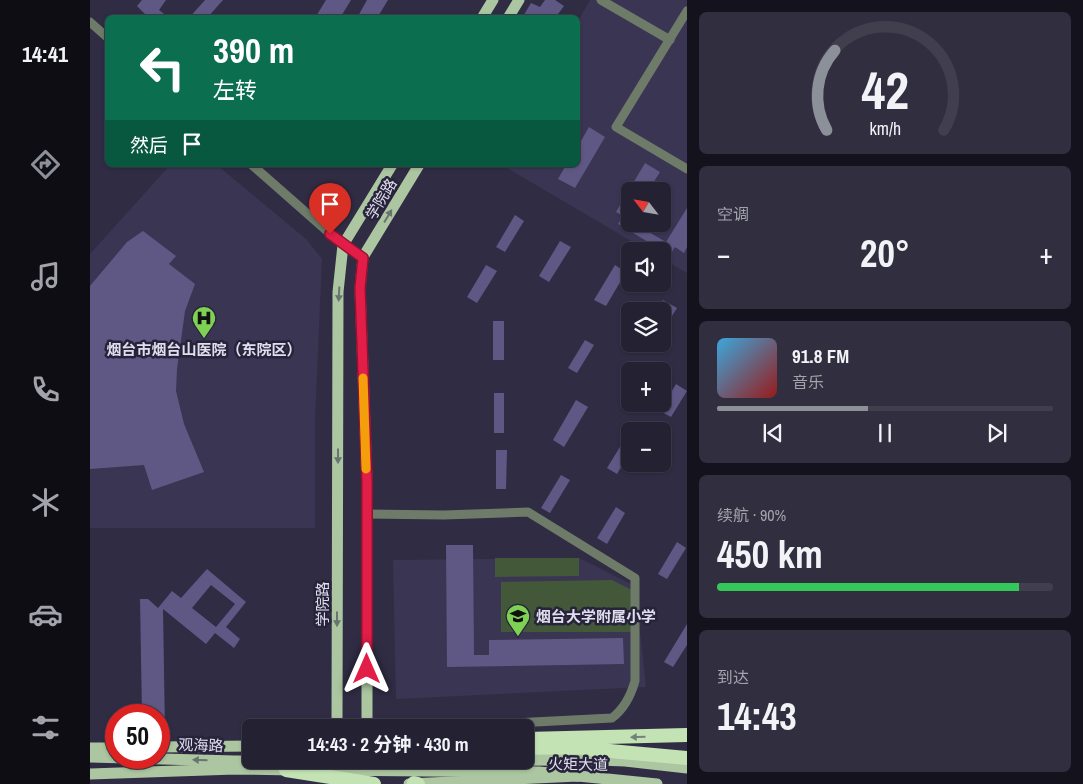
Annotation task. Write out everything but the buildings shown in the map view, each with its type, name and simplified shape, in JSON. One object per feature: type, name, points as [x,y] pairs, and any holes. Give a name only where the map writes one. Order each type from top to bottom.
[{"type":"highway","points":[[534,740],[683,736]]},
{"type":"highway","points":[[534,750],[588,748],[687,758]]},
{"type":"highway","points":[[305,769],[374,784]]},
{"type":"main road","points":[[484,15],[493,0]]},
{"type":"main road","points":[[510,15],[519,0]]},
{"type":"main road","name":"学院路","points":[[336,719],[338,292],[343,245],[391,167]]},
{"type":"main road","name":"学院路","points":[[366,719],[367,514],[360,288],[363,258],[418,167]]},
{"type":"main road","name":"观海路","points":[[170,747],[242,746]]},
{"type":"main road","points":[[90,748],[105,748]]},
{"type":"main road","name":"火矩大道","points":[[534,756],[687,768]]},
{"type":"main road","name":"观海路","points":[[90,757],[242,761]]},
{"type":"main road","name":"观海路","points":[[534,760],[581,760]]},
{"type":"main road","name":"观海路","points":[[90,774],[242,767]]},
{"type":"main road","points":[[337,769],[337,784]]},
{"type":"main road","points":[[366,769],[366,784]]},
{"type":"main road","name":"观海路","points":[[431,769],[539,772],[578,776]]},
{"type":"main road","name":"火矩大道","points":[[413,784],[578,776],[657,784]]},
{"type":"street","points":[[600,0],[670,40]]},
{"type":"street","points":[[687,11],[616,127],[687,169]]},
{"type":"street","points":[[90,22],[105,35]]},
{"type":"street","points":[[254,167],[343,245],[363,258]]},
{"type":"street","points":[[367,514],[528,512],[635,578],[635,681],[632,693],[618,714],[612,718],[534,722]]},
{"type":"shaded area","points":[[590,0],[687,0],[687,273],[671,264],[671,242],[633,242],[505,167],[580,167],[580,18]]},
{"type":"shaded area","name":"烟台市烟台山医院（东院区）","points":[[168,167],[219,167],[306,239],[322,259],[315,418],[315,528],[90,528],[90,254]]},
{"type":"shaded area","name":"烟台大学附属小学","points":[[579,558],[635,586],[646,687],[396,699],[393,560]]},
{"type":"green space","points":[[495,558],[579,558],[579,576],[495,577]]},
{"type":"green space","points":[[612,580],[632,590],[637,632],[501,632],[501,582]]},
{"type":"slow traffic","points":[[363,378],[366,469]]},
{"type":"place","name":"烟台市烟台山医院（东院区）","points":[[204,339]]},
{"type":"place","name":"烟台大学附属小学","points":[[518,637]]},
{"type":"route","points":[[330,234],[363,258],[360,288],[367,482],[367,669]]}]
